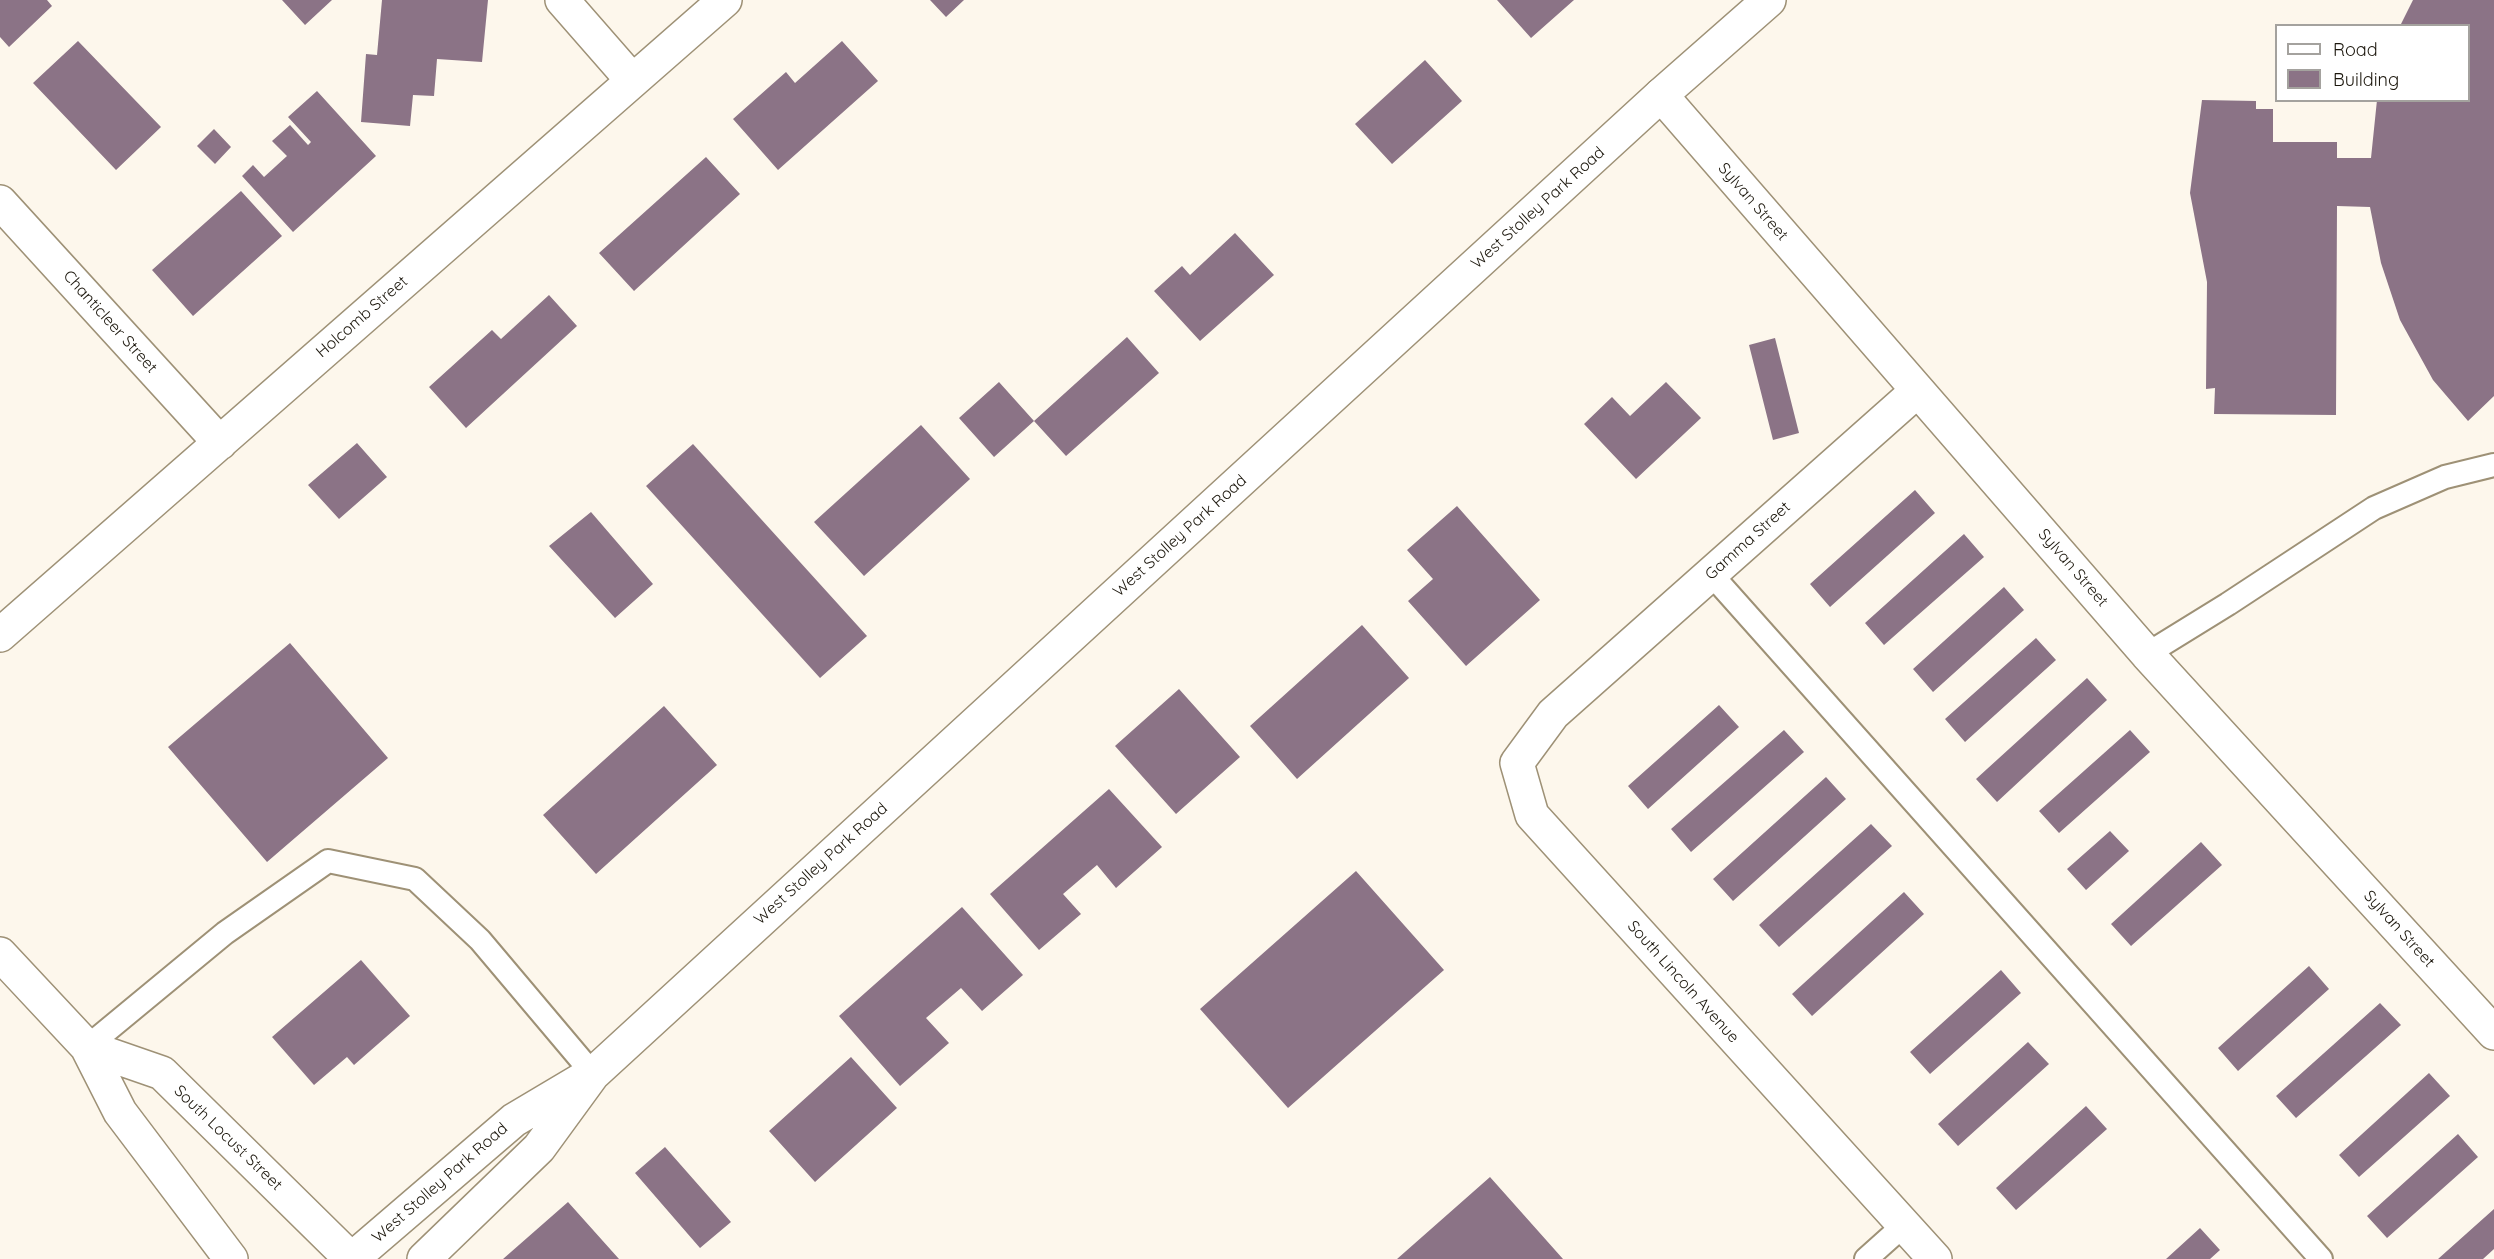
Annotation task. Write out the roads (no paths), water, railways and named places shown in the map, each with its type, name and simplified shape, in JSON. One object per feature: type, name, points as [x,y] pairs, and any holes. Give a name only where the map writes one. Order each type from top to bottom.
[{"type":"street","points":[[562,0],[632,80]]},
{"type":"street","name":"Holcomb Street","points":[[0,635],[725,0]]},
{"type":"street","name":"West Stolley Park Road","points":[[424,1259],[539,1148],[593,1074],[1661,95],[1769,0]]},
{"type":"street","name":"Sylvan Street","points":[[1661,95],[2147,654],[2492,1027]]},
{"type":"street","name":"Chanticleer Street","points":[[0,202],[220,443]]},
{"type":"street","name":"Gamma Street","points":[[1578,691],[1917,391]]},
{"type":"street","name":"South Lincoln Avenue","points":[[1578,691],[1553,714],[1517,763],[1532,815],[1935,1259]]},
{"type":"street","name":"South Locust Street","points":[[0,954],[87,1047],[120,1112],[231,1259]]},
{"type":"street","name":"South Locust Street","points":[[87,1047],[162,1073],[351,1259]]},
{"type":"street","name":"West Stolley Park Road","points":[[351,1259],[514,1120],[593,1074]]},
{"type":"lane","points":[[2147,654],[2374,508],[2445,477],[2494,465]]},
{"type":"lane","points":[[1710,574],[2321,1259]]},
{"type":"lane","points":[[87,1047],[225,933],[328,861],[415,879],[480,940],[593,1074]]},
{"type":"lane","points":[[1866,1259],[1904,1226]]}]
